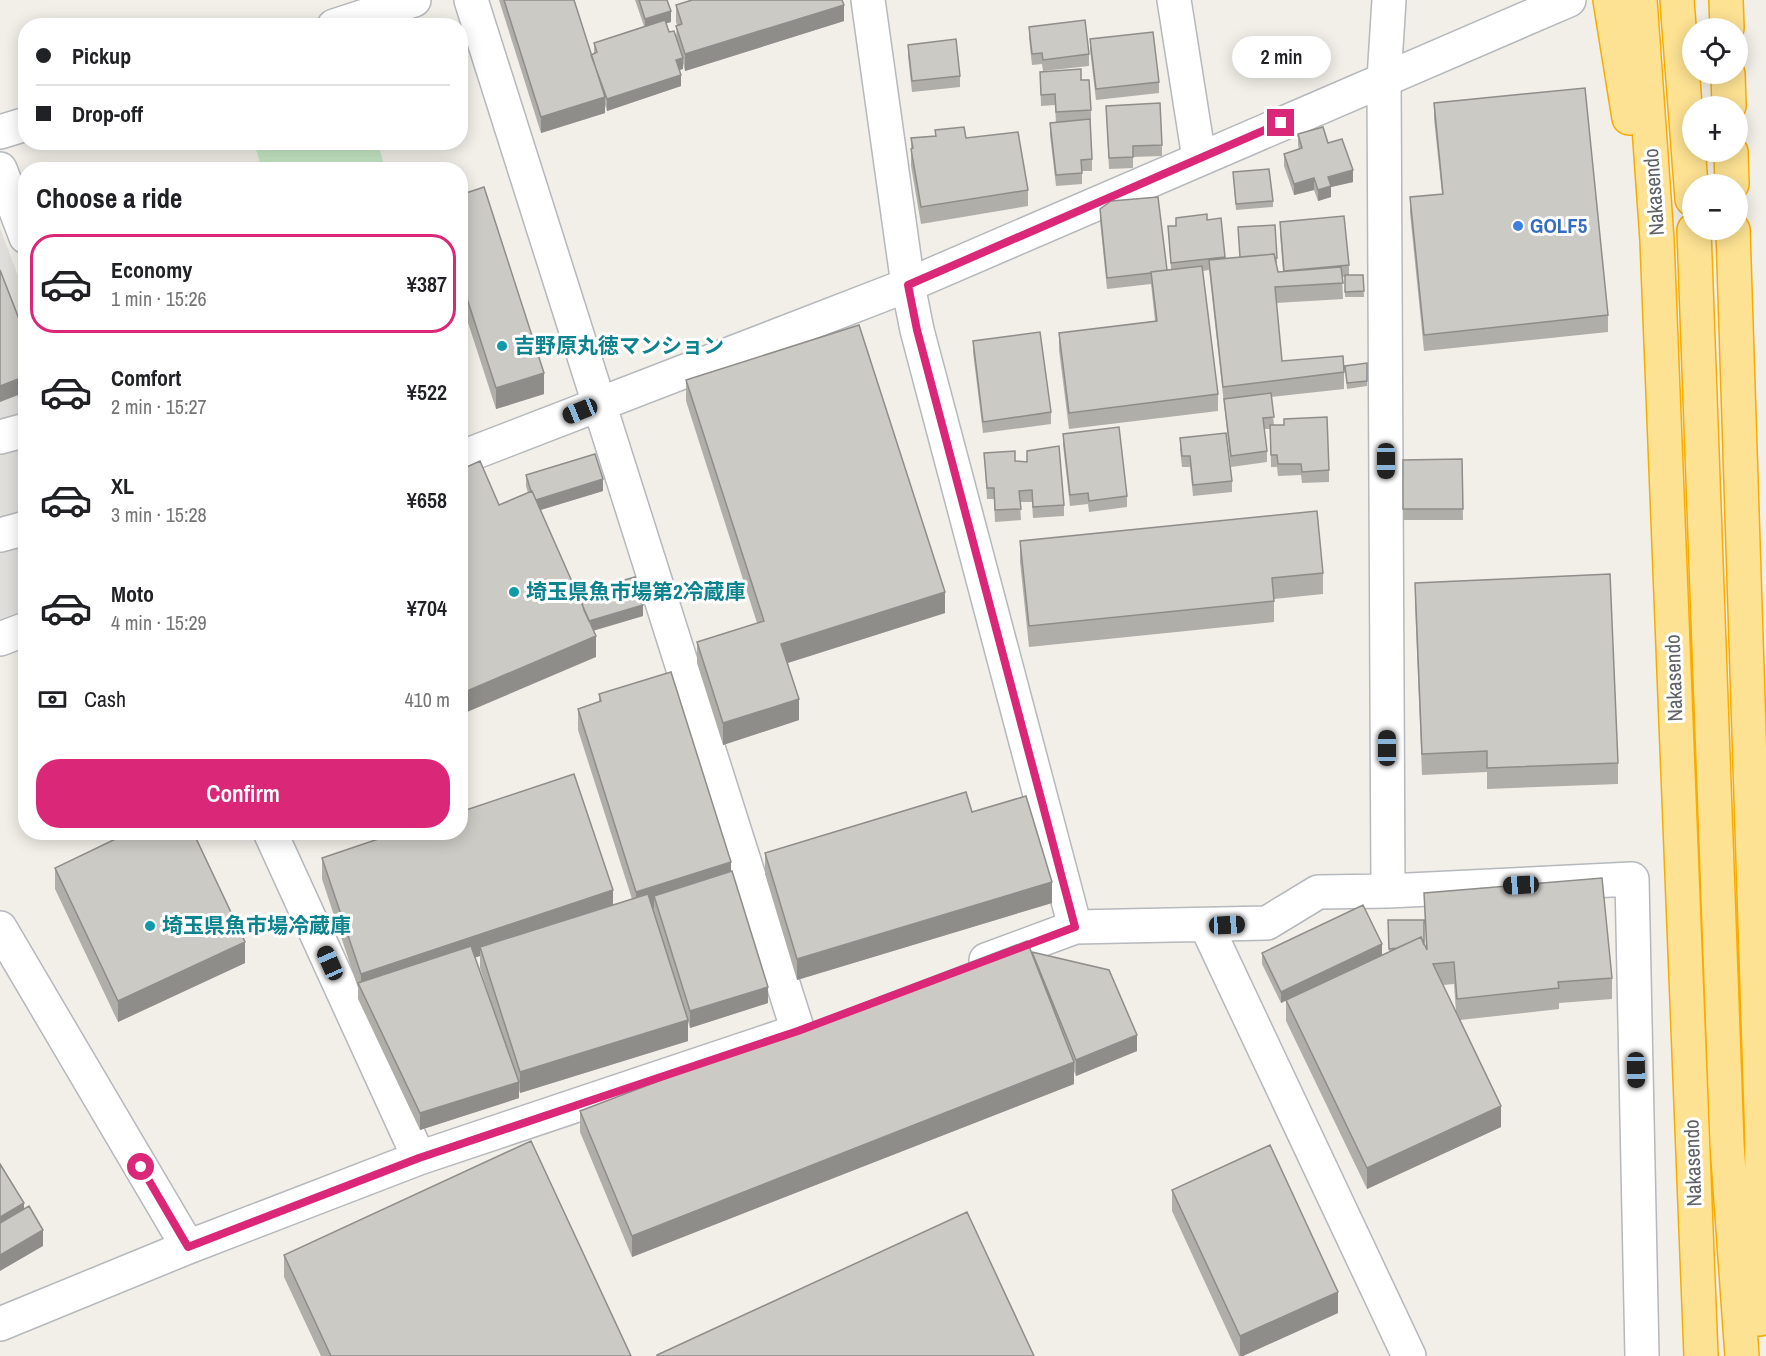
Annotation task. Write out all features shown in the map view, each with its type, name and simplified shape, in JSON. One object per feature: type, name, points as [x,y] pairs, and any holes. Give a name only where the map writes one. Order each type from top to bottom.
[{"type":"highway","points":[[1610,0],[1637,172],[1658,240]]},
{"type":"highway","name":"Nakasendo","points":[[1640,0],[1658,240],[1701,1356]]},
{"type":"highway","points":[[1677,0],[1690,174]]},
{"type":"highway","points":[[1726,0],[1727,18]]},
{"type":"highway","points":[[1695,240],[1720,412],[1731,551],[1744,585]]},
{"type":"highway","points":[[1695,240],[1727,1144],[1742,1356]]},
{"type":"highway","points":[[1733,240],[1744,585],[1761,977],[1762,1141],[1759,1356]]},
{"type":"street","points":[[359,18],[414,0]]},
{"type":"street","points":[[0,1324],[188,1247],[419,1158],[809,1027],[600,403],[471,0]]},
{"type":"street","points":[[868,0],[908,285],[917,330],[1075,927]]},
{"type":"street","points":[[1174,0],[1199,158]]},
{"type":"street","points":[[1388,891],[1384,79],[1389,0]]},
{"type":"street","points":[[468,455],[908,285],[1569,0]]},
{"type":"street","points":[[0,132],[18,126]]},
{"type":"street","points":[[0,169],[18,216]]},
{"type":"street","points":[[0,437],[18,432]]},
{"type":"street","points":[[0,535],[18,530]]},
{"type":"street","points":[[0,639],[18,632]]},
{"type":"street","points":[[274,840],[419,1158]]},
{"type":"street","points":[[953,972],[1075,927],[1267,923],[1318,892],[1388,891],[1632,879],[1642,1356]]},
{"type":"street","points":[[1206,925],[1409,1356]]},
{"type":"street","points":[[0,928],[188,1247]]},
{"type":"shaded area","points":[[0,228],[18,276],[18,618],[0,625]]},
{"type":"green space","points":[[256,150],[380,150],[383,162],[260,162]]},
{"type":"building","points":[[504,0],[574,0],[605,97],[541,117]]},
{"type":"building","points":[[639,0],[667,0],[671,11],[645,19]]},
{"type":"building","points":[[692,0],[842,0],[844,5],[685,54],[676,26],[682,24],[676,5]]},
{"type":"building","points":[[665,20],[669,32],[674,31],[683,58],[676,60],[681,75],[607,99],[591,55],[597,52],[594,43]]},
{"type":"building","points":[[1085,20],[1089,54],[1043,60],[1042,53],[1032,54],[1029,27]]},
{"type":"building","points":[[1153,32],[1159,82],[1096,89],[1090,39]]},
{"type":"building","points":[[956,39],[960,76],[912,81],[908,45]]},
{"type":"building","points":[[1081,69],[1081,80],[1089,80],[1091,110],[1056,112],[1055,94],[1041,95],[1040,72]]},
{"type":"building","points":[[1585,88],[1608,315],[1424,335],[1410,197],[1443,194],[1434,103]]},
{"type":"building","points":[[1160,103],[1162,145],[1133,146],[1133,157],[1109,158],[1106,106]]},
{"type":"building","points":[[1090,119],[1092,159],[1081,160],[1082,173],[1056,175],[1050,123]]},
{"type":"building","points":[[964,127],[966,138],[1018,132],[1028,190],[921,207],[911,138],[936,136],[935,130]]},
{"type":"building","points":[[1323,127],[1328,143],[1342,139],[1353,170],[1328,177],[1331,186],[1318,190],[1314,178],[1294,184],[1284,154],[1302,148],[1298,134]]},
{"type":"building","points":[[1269,169],[1273,201],[1236,204],[1233,172]]},
{"type":"building","name":"吉野原丸徳マンション","points":[[484,187],[544,373],[496,388],[468,302],[468,192]]},
{"type":"building","points":[[1158,197],[1167,270],[1107,278],[1100,209],[1111,201]]},
{"type":"building","points":[[1207,214],[1207,220],[1221,218],[1225,257],[1171,263],[1168,226],[1176,226],[1176,218]]},
{"type":"building","points":[[1344,216],[1349,265],[1284,271],[1280,222]]},
{"type":"building","points":[[1275,225],[1277,258],[1274,254],[1240,257],[1238,227]]},
{"type":"building","points":[[1274,254],[1278,272],[1341,267],[1343,283],[1275,287],[1282,361],[1343,356],[1344,372],[1223,387],[1209,260]]},
{"type":"building","points":[[1202,266],[1218,394],[1069,413],[1059,333],[1157,321],[1151,272]]},
{"type":"building","points":[[0,270],[18,316],[18,379],[0,386]]},
{"type":"building","points":[[1345,275],[1363,275],[1364,291],[1345,292]]},
{"type":"building","points":[[859,325],[945,592],[781,644],[799,699],[723,723],[697,642],[764,621],[686,380]]},
{"type":"building","points":[[1040,332],[1051,412],[983,422],[973,341]]},
{"type":"building","points":[[1367,363],[1367,381],[1347,383],[1345,366]]},
{"type":"building","points":[[1271,393],[1274,417],[1263,418],[1267,451],[1231,456],[1224,399]]},
{"type":"building","points":[[1327,417],[1329,470],[1302,472],[1301,464],[1278,464],[1277,455],[1271,455],[1270,425],[1284,425],[1284,419]]},
{"type":"building","points":[[1119,427],[1127,496],[1089,501],[1088,493],[1070,495],[1063,434]]},
{"type":"building","points":[[1226,433],[1232,481],[1193,485],[1190,456],[1182,456],[1180,438]]},
{"type":"building","points":[[1059,446],[1064,505],[1033,507],[1032,490],[1019,491],[1021,509],[995,510],[994,488],[987,488],[984,453],[1015,451],[1015,461],[1027,462],[1027,451]]},
{"type":"building","points":[[595,454],[603,479],[536,500],[526,475]]},
{"type":"building","points":[[1462,459],[1463,509],[1403,509],[1403,460]]},
{"type":"building","name":"埼玉県魚市場第2冷蔵庫","points":[[480,461],[499,505],[532,491],[596,636],[468,691],[468,466]]},
{"type":"building","points":[[1317,511],[1323,573],[1272,578],[1274,601],[1029,626],[1020,541]]},
{"type":"building","points":[[1610,574],[1618,763],[1487,768],[1487,751],[1422,754],[1415,583]]},
{"type":"building","points":[[635,577],[643,605],[589,621],[579,593]]},
{"type":"building","points":[[671,672],[731,862],[636,892],[578,709],[601,701],[599,694]]},
{"type":"building","points":[[574,774],[613,890],[361,974],[322,858],[375,840],[468,840],[468,809]]},
{"type":"building","points":[[966,792],[972,812],[1026,796],[1052,882],[797,959],[765,853]]},
{"type":"building","name":"埼玉県魚市場冷蔵庫","points":[[113,840],[197,840],[245,942],[118,1001],[55,868]]},
{"type":"building","points":[[732,871],[768,987],[690,1011],[654,896]]},
{"type":"building","points":[[1602,878],[1612,978],[1558,982],[1559,988],[1457,999],[1454,962],[1433,964],[1501,1106],[1367,1168],[1286,1000],[1421,937],[1427,950],[1424,893]]},
{"type":"building","points":[[648,894],[688,1020],[520,1072],[480,947]]},
{"type":"building","points":[[1363,905],[1382,944],[1281,992],[1262,953]]},
{"type":"building","points":[[1388,920],[1424,920],[1424,945],[1421,937],[1397,948],[1389,949]]},
{"type":"building","points":[[1027,941],[1074,1062],[632,1236],[580,1111]]},
{"type":"building","points":[[471,946],[519,1082],[420,1113],[358,983]]},
{"type":"building","points":[[1032,952],[1109,970],[1137,1035],[1076,1060]]},
{"type":"building","points":[[531,1141],[631,1356],[331,1356],[284,1255]]},
{"type":"building","points":[[1270,1145],[1338,1292],[1240,1336],[1172,1190]]},
{"type":"building","points":[[0,1164],[24,1203],[0,1217]]},
{"type":"building","points":[[29,1206],[43,1230],[0,1255],[0,1223]]},
{"type":"building","points":[[967,1212],[1034,1356],[657,1356],[657,1355]]},
{"type":"place","name":"GOLF5","points":[[1518,226]]},
{"type":"place","name":"吉野原丸徳マンション","points":[[502,346]]},
{"type":"place","name":"埼玉県魚市場第2冷蔵庫","points":[[514,592]]},
{"type":"place","name":"埼玉県魚市場冷蔵庫","points":[[150,926]]},
{"type":"route","points":[[141,1167],[188,1247],[419,1158],[798,1031],[1075,927],[917,330],[908,285],[1281,123]]}]
